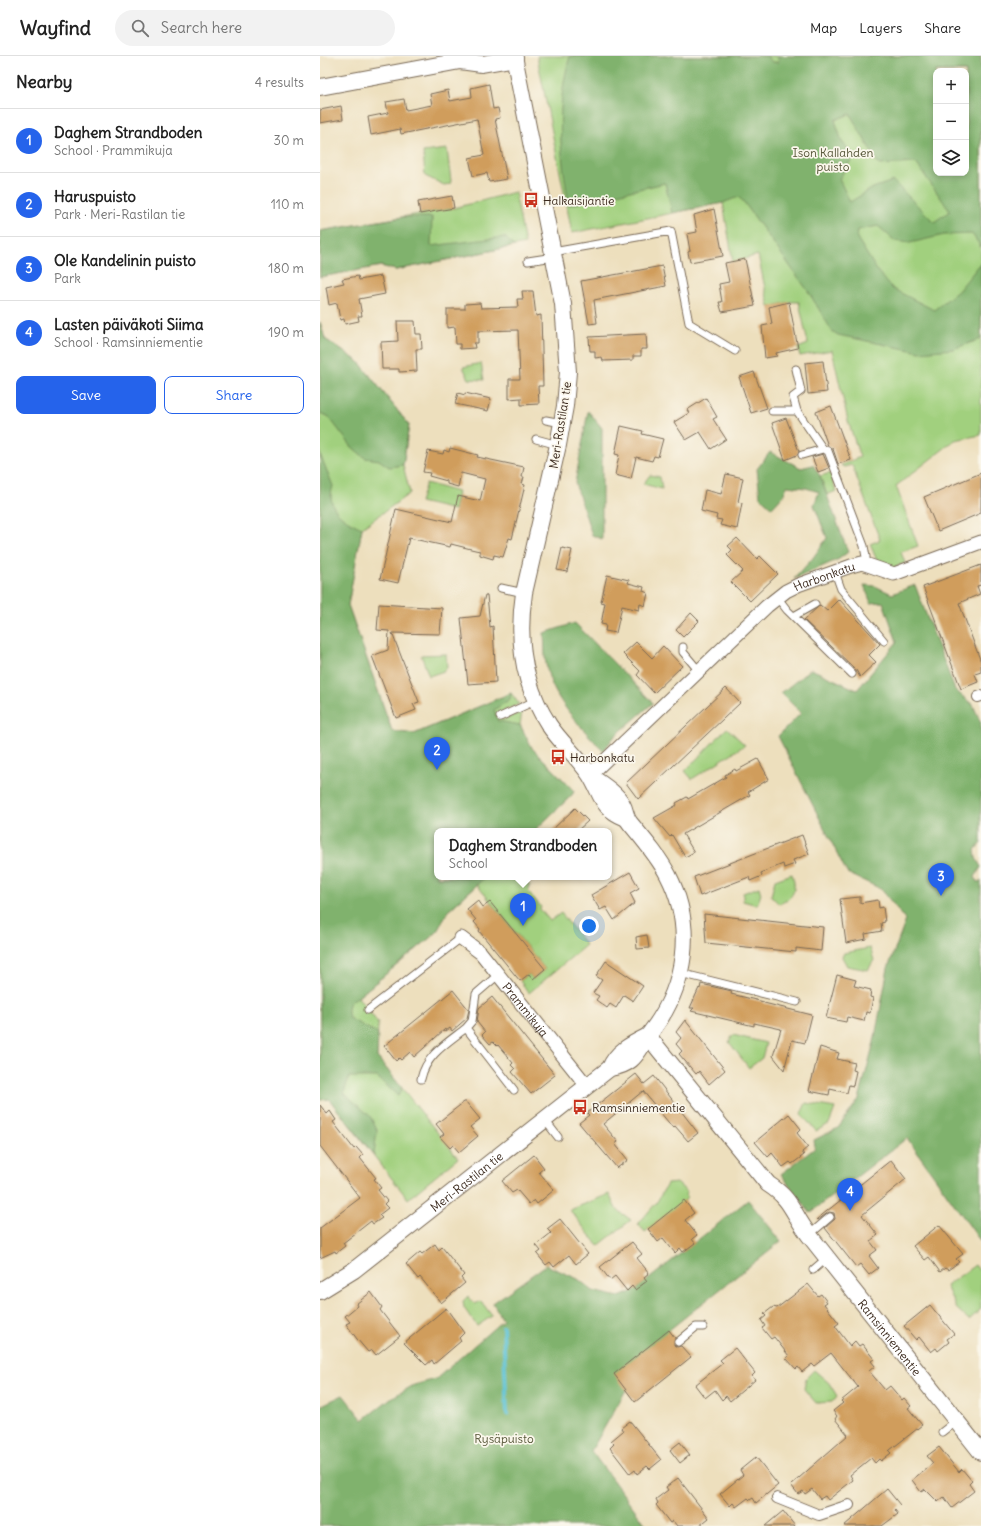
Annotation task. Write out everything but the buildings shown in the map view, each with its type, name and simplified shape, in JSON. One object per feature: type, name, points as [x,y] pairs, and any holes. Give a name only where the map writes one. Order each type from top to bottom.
[{"type":"street","points":[[320,87],[464,58],[482,64],[514,57]]},
{"type":"street","name":"Meri-Rastilan tie","points":[[320,1291],[354,1270],[610,1068],[614,1058],[627,1047],[648,1036],[667,1009],[680,973],[684,940],[680,904],[673,886],[661,864],[626,818],[612,812],[602,800],[590,775],[550,726],[537,700],[525,666],[522,647],[521,616],[524,592],[558,445],[567,378],[566,343],[562,304],[554,254],[514,57]]},
{"type":"street","name":"Harbonkatu","points":[[590,775],[777,597],[798,585],[859,564],[865,564],[894,574],[981,542]]},
{"type":"street","name":"Prammikuja","points":[[461,938],[481,954],[587,1086]]},
{"type":"street","name":"Ramsinniementie","points":[[648,1036],[768,1184],[774,1200],[785,1215],[799,1221],[828,1258],[849,1278],[981,1452]]},
{"type":"street","points":[[777,1498],[819,1515],[849,1505]]},
{"type":"lane","points":[[528,261],[554,254],[671,231],[689,323],[735,351]]},
{"type":"lane","points":[[796,369],[800,391],[793,397],[797,410],[823,449],[828,451],[864,546],[866,557],[865,564]]},
{"type":"lane","points":[[772,411],[797,410]]},
{"type":"lane","points":[[546,420],[562,423]]},
{"type":"lane","points":[[536,440],[558,445]]},
{"type":"lane","points":[[802,455],[823,449]]},
{"type":"lane","points":[[835,572],[841,588],[884,641]]},
{"type":"lane","points":[[501,588],[524,592]]},
{"type":"lane","points":[[777,597],[852,674]]},
{"type":"lane","points":[[794,616],[815,604]]},
{"type":"lane","points":[[683,647],[683,652],[699,672]]},
{"type":"lane","points":[[500,717],[537,700]]},
{"type":"lane","points":[[368,1010],[461,938]]},
{"type":"lane","points":[[680,973],[797,1002]]},
{"type":"lane","points":[[421,1079],[425,1065],[433,1054],[466,1028],[472,1021],[476,994],[498,975]]},
{"type":"lane","points":[[466,1028],[514,1090]]},
{"type":"lane","points":[[544,1119],[558,1137]]},
{"type":"lane","points":[[809,1235],[830,1217]]},
{"type":"lane","points":[[813,1270],[828,1258]]},
{"type":"lane","points":[[678,1342],[696,1327],[703,1327]]},
{"type":"lane","points":[[942,1432],[956,1421]]},
{"type":"green space","name":"Ison Kallahden puisto","points":[[537,56],[981,56],[981,435],[955,440],[896,486],[918,546],[901,552],[905,563],[892,568],[878,563],[870,544],[880,540],[852,465],[844,467],[841,465],[860,457],[848,421],[832,350],[800,356],[798,348],[808,344],[799,302],[789,302],[769,307],[758,255],[733,262],[723,203],[572,233]]},
{"type":"green space","name":"Ison Kallahden puisto","points":[[570,56],[767,56],[772,62],[779,62],[777,56],[981,56],[981,247],[972,234],[944,235],[910,243],[895,241],[878,226],[858,230],[857,238],[878,272],[893,289],[934,310],[958,291],[981,263],[981,339],[953,349],[920,352],[838,335],[832,331],[808,291],[743,201],[738,197],[723,203],[672,213],[665,183],[569,205],[561,149],[560,130],[562,94]],"holes":[[[850,114],[879,165],[916,163],[950,211],[934,222],[893,181],[873,188],[850,202],[839,179],[854,156],[842,142],[835,120]]]},
{"type":"green space","points":[[447,149],[451,181],[450,184],[444,185],[425,176],[423,152]]},
{"type":"green space","points":[[515,192],[525,244],[396,270],[381,266],[320,277],[320,231],[454,208]]},
{"type":"green space","points":[[404,217],[432,217],[431,246],[505,237],[514,246],[396,270],[381,266],[320,277],[320,231]]},
{"type":"green space","points":[[320,322],[325,339],[359,362],[409,425],[403,465],[410,493],[362,528],[348,605],[392,731],[414,734],[511,693],[519,704],[499,713],[502,720],[522,712],[520,725],[532,748],[574,791],[572,795],[537,828],[434,828],[434,880],[525,880],[530,886],[528,891],[550,921],[561,913],[586,945],[529,993],[520,981],[529,974],[533,979],[545,969],[477,885],[448,911],[436,933],[358,997],[378,1023],[377,1057],[458,1158],[408,1199],[329,1099],[320,1100]]},
{"type":"green space","points":[[320,322],[325,339],[359,362],[409,425],[403,465],[389,467],[379,460],[365,458],[352,447],[328,416],[320,413]]},
{"type":"green space","points":[[481,363],[484,380],[469,379],[463,367]]},
{"type":"green space","points":[[588,411],[602,428],[602,539],[592,535],[575,483]]},
{"type":"green space","points":[[770,452],[801,468],[813,465],[820,476],[848,552],[839,559],[794,579],[812,559],[827,538],[814,505],[819,492],[806,488],[787,486],[783,496],[772,508],[760,497],[757,469]]},
{"type":"green space","points":[[320,454],[333,486],[331,494],[334,507],[343,517],[362,528],[348,605],[392,731],[414,734],[511,693],[510,699],[494,710],[498,721],[520,725],[532,748],[574,791],[572,795],[537,828],[434,828],[434,880],[482,880],[448,911],[436,933],[350,1003],[348,1011],[349,1018],[378,1034],[377,1057],[402,1088],[398,1096],[377,1077],[349,1077],[344,1093],[370,1116],[377,1130],[374,1155],[329,1099],[320,1100]]},
{"type":"green space","points":[[830,473],[836,491],[827,495],[820,476]]},
{"type":"green space","points":[[650,475],[660,477],[662,489],[643,484]]},
{"type":"green space","points":[[426,483],[458,492],[454,510],[420,502]]},
{"type":"green space","points":[[864,585],[875,586],[892,594],[915,585],[955,690],[973,705],[981,723],[981,843],[975,850],[976,858],[981,867],[975,877],[977,882],[981,881],[981,1242],[907,1138],[810,1213],[781,1174],[815,1148],[814,1140],[838,1128],[859,1099],[874,1042],[888,968],[906,920],[881,889],[847,873],[778,736],[801,713],[781,693],[811,669],[857,690],[897,642],[883,602],[871,603]]},
{"type":"green space","points":[[575,623],[653,703],[615,736],[603,751],[560,700],[549,677],[546,664],[544,633]]},
{"type":"green space","points":[[446,654],[447,668],[444,671],[429,676],[421,655]]},
{"type":"green space","points":[[727,728],[745,745],[692,779],[685,771]]},
{"type":"green space","points":[[792,874],[794,885],[793,893],[788,899],[779,904],[771,896],[775,880]]},
{"type":"green space","points":[[759,887],[761,894],[757,905],[743,901],[743,893]]},
{"type":"green space","points":[[870,948],[874,960],[868,970],[847,966],[842,957],[844,953]]},
{"type":"green space","points":[[733,1035],[766,1043],[762,1058],[749,1068],[729,1042]]},
{"type":"green space","points":[[806,1103],[835,1108],[829,1124],[816,1131],[801,1114]]},
{"type":"green space","points":[[677,1183],[687,1192],[685,1195],[688,1198],[645,1232],[638,1224],[657,1202],[667,1184]]},
{"type":"green space","points":[[609,1194],[616,1209],[631,1220],[598,1246],[570,1210]]},
{"type":"green space","name":"Rysäpuisto","points":[[748,1200],[781,1241],[669,1330],[626,1390],[591,1451],[647,1526],[546,1526],[543,1524],[542,1526],[320,1526],[320,1406],[343,1395],[363,1420],[391,1398],[414,1385],[436,1379],[503,1320],[493,1303],[546,1265],[578,1279],[593,1291],[619,1297],[635,1290]]},
{"type":"green space","points":[[975,1265],[981,1273],[981,1309],[969,1320],[956,1308],[946,1286]]},
{"type":"green space","points":[[468,1296],[475,1304],[481,1301],[492,1316],[477,1326],[464,1308],[463,1301]]},
{"type":"green space","points":[[814,1370],[829,1383],[837,1396],[832,1402],[816,1403],[804,1389],[806,1378]]},
{"type":"waterway","points":[[503,1327],[507,1414]]},
{"type":"place","name":"Halkaisijantie","points":[[531,200]]},
{"type":"place","name":"Harbonkatu","points":[[558,757]]},
{"type":"place","name":"Haruspuisto","points":[[437,770]]},
{"type":"place","name":"Ole Kandelinin puisto","points":[[941,896]]},
{"type":"place","name":"Daghem Strandboden","points":[[523,926]]},
{"type":"place","name":"Ramsinniementie","points":[[580,1107]]},
{"type":"place","name":"Lasten päiväkoti Siima","points":[[850,1211]]}]
